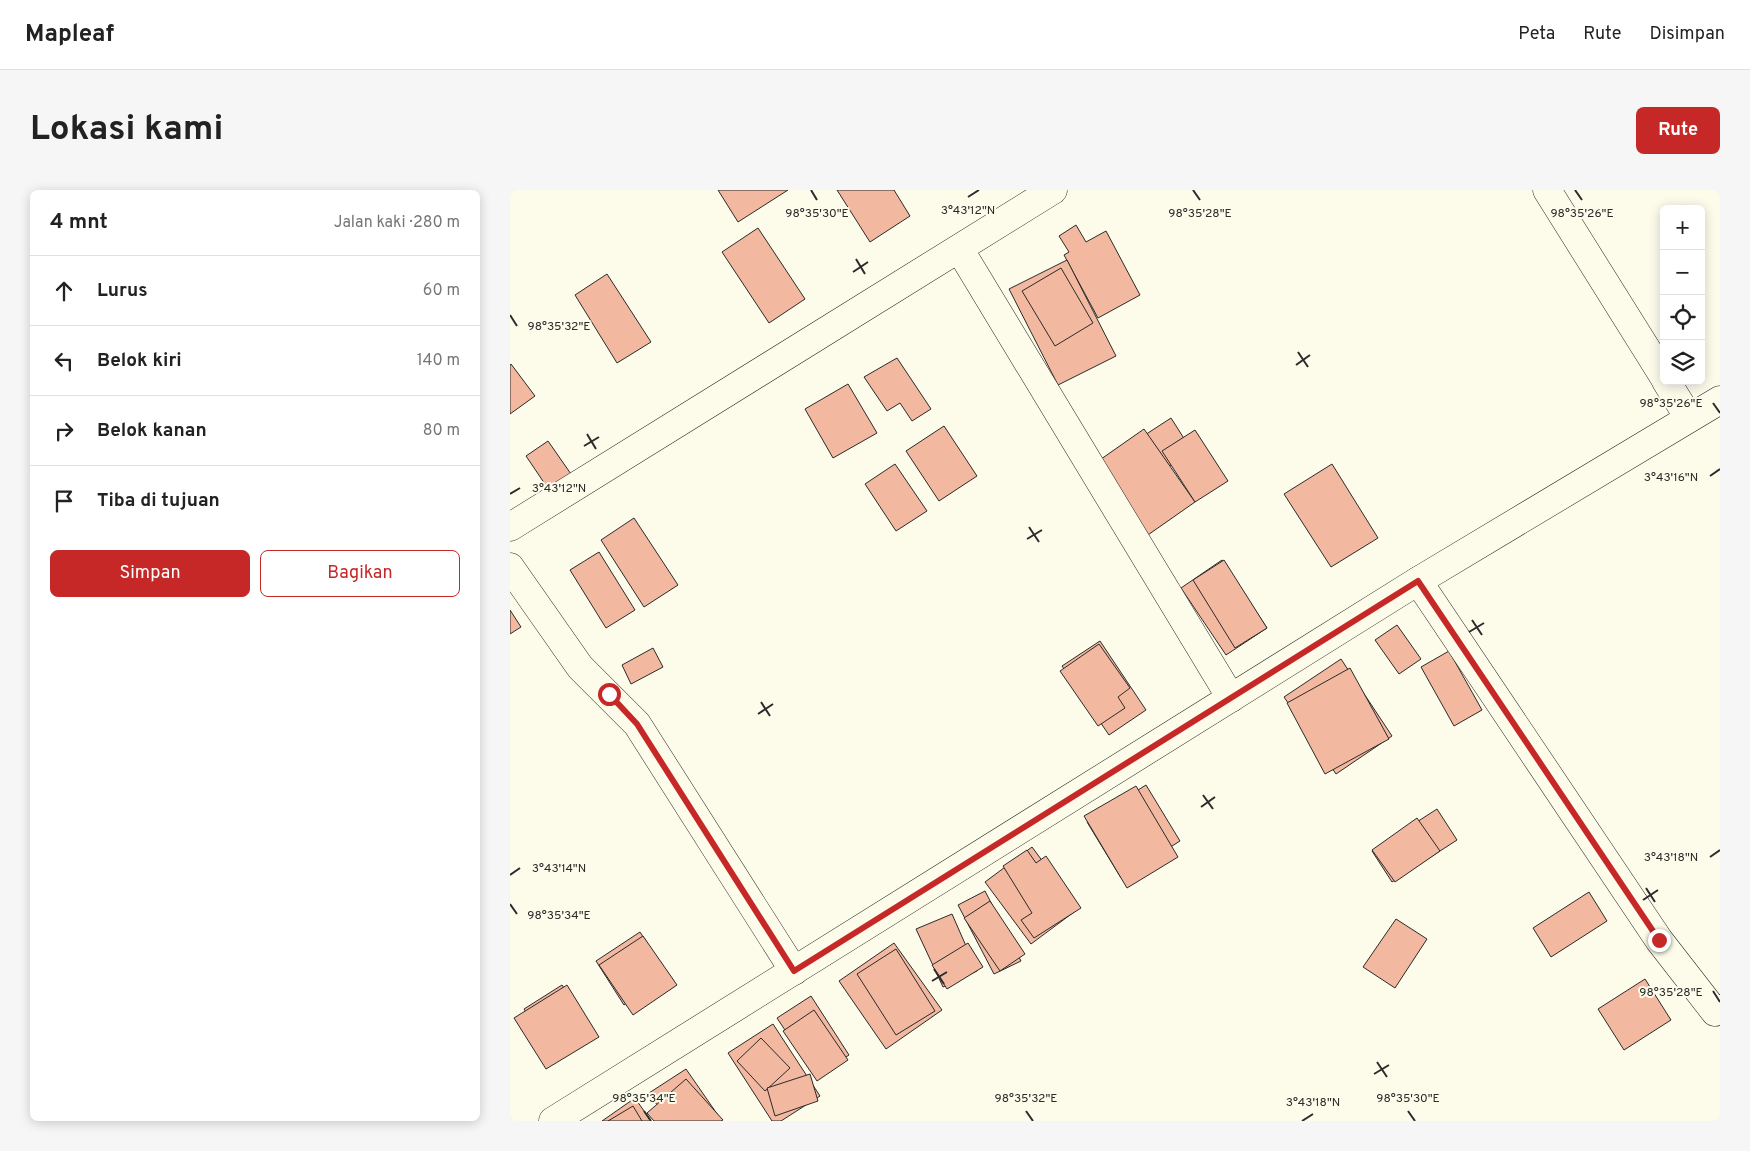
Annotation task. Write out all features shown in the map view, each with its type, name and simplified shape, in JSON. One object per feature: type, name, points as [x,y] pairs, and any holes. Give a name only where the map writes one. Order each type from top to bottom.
[{"type":"street","points":[[510,527],[960,250],[1053,190]]},
{"type":"street","points":[[1547,190],[1660,371]]},
{"type":"street","points":[[960,250],[1230,698]]},
{"type":"street","points":[[1668,385],[1689,418]]},
{"type":"street","points":[[553,1121],[1418,581],[1720,400]]},
{"type":"street","points":[[510,567],[580,667],[637,724],[794,971]]},
{"type":"street","points":[[1418,581],[1659,940],[1718,1014]]},
{"type":"building","points":[[718,190],[788,190],[738,222]]},
{"type":"building","points":[[837,190],[894,190],[910,216],[870,242]]},
{"type":"building","points":[[1076,225],[1086,242],[1106,231],[1140,295],[1098,318],[1064,255],[1069,252],[1059,236]]},
{"type":"building","points":[[758,228],[805,299],[769,323],[722,252]]},
{"type":"building","points":[[1067,260],[1116,356],[1058,385],[1009,289]]},
{"type":"building","points":[[1061,268],[1093,323],[1055,346],[1022,291]]},
{"type":"building","points":[[607,274],[651,342],[617,363],[575,295]]},
{"type":"building","points":[[897,358],[931,409],[912,421],[900,403],[887,411],[864,377]]},
{"type":"building","points":[[510,365],[535,396],[510,414]]},
{"type":"building","points":[[848,384],[877,433],[833,458],[805,409]]},
{"type":"building","points":[[1171,418],[1192,451],[1127,494],[1105,461]]},
{"type":"building","points":[[944,426],[977,476],[939,501],[906,451]]},
{"type":"building","points":[[1144,429],[1195,502],[1145,537],[1094,464]]},
{"type":"building","points":[[1195,430],[1228,481],[1195,502],[1162,451]]},
{"type":"building","points":[[548,441],[571,474],[549,490],[526,456]]},
{"type":"building","points":[[895,464],[927,511],[896,531],[865,484]]},
{"type":"building","points":[[1332,464],[1378,538],[1331,567],[1284,494]]},
{"type":"building","points":[[634,518],[678,585],[644,607],[601,540]]},
{"type":"building","points":[[599,552],[635,610],[606,628],[570,570]]},
{"type":"building","points":[[1222,560],[1267,628],[1226,655],[1181,588]]},
{"type":"building","points":[[1224,560],[1267,628],[1235,648],[1193,580]]},
{"type":"building","points":[[510,610],[521,627],[510,634]]},
{"type":"building","points":[[1397,625],[1421,659],[1399,674],[1375,640]]},
{"type":"building","points":[[1100,641],[1146,710],[1109,735],[1062,666]]},
{"type":"building","points":[[1099,644],[1130,688],[1118,697],[1125,708],[1098,726],[1060,671]]},
{"type":"building","points":[[653,648],[663,667],[631,684],[622,665]]},
{"type":"building","points":[[1449,651],[1482,710],[1454,726],[1421,667]]},
{"type":"building","points":[[1341,659],[1392,736],[1336,774],[1284,697]]},
{"type":"building","points":[[1350,668],[1389,739],[1325,774],[1287,703]]},
{"type":"building","points":[[1146,785],[1180,841],[1121,878],[1087,822]]},
{"type":"building","points":[[1136,786],[1178,857],[1127,888],[1084,816]]},
{"type":"building","points":[[1437,809],[1457,840],[1392,882],[1372,851]]},
{"type":"building","points":[[1417,818],[1440,851],[1395,882],[1372,850]]},
{"type":"building","points":[[1032,847],[1078,909],[1031,944],[985,882]]},
{"type":"building","points":[[1027,850],[1036,863],[1046,856],[1081,908],[1034,938],[1021,920],[1032,913],[1003,866]]},
{"type":"building","points":[[985,891],[1021,961],[994,974],[958,905]]},
{"type":"building","points":[[1589,892],[1607,921],[1551,957],[1533,928]]},
{"type":"building","points":[[990,901],[1025,954],[1000,971],[964,918]]},
{"type":"building","points":[[952,914],[977,971],[943,987],[916,929]]},
{"type":"building","points":[[1396,919],[1427,939],[1395,988],[1363,967]]},
{"type":"building","points":[[640,932],[668,976],[624,1005],[596,961]]},
{"type":"building","points":[[643,936],[677,985],[633,1015],[599,965]]},
{"type":"building","points":[[894,943],[942,1010],[886,1049],[839,981]]},
{"type":"building","points":[[968,943],[983,967],[947,989],[932,965]]},
{"type":"building","points":[[896,949],[935,1011],[896,1035],[857,974]]},
{"type":"building","points":[[1645,979],[1671,1020],[1624,1050],[1598,1009]]},
{"type":"building","points":[[562,985],[596,1038],[557,1061],[524,1009]]},
{"type":"building","points":[[567,985],[599,1037],[546,1069],[514,1018]]},
{"type":"building","points":[[811,996],[849,1055],[816,1077],[777,1018]]},
{"type":"building","points":[[814,1010],[848,1060],[817,1081],[783,1031]]},
{"type":"building","points":[[773,1024],[820,1096],[781,1121],[772,1121],[728,1053]]},
{"type":"building","points":[[761,1038],[790,1068],[765,1091],[737,1061]]},
{"type":"building","points":[[686,1069],[722,1121],[668,1121],[649,1093]]},
{"type":"building","points":[[810,1074],[818,1101],[775,1116],[767,1088]]},
{"type":"building","points":[[686,1079],[723,1120],[654,1121],[647,1113]]},
{"type":"building","points":[[635,1098],[651,1121],[602,1121]]},
{"type":"building","points":[[633,1106],[642,1121],[608,1121]]},
{"type":"route","points":[[609,694],[637,724],[794,971],[1418,581],[1659,940]]}]
